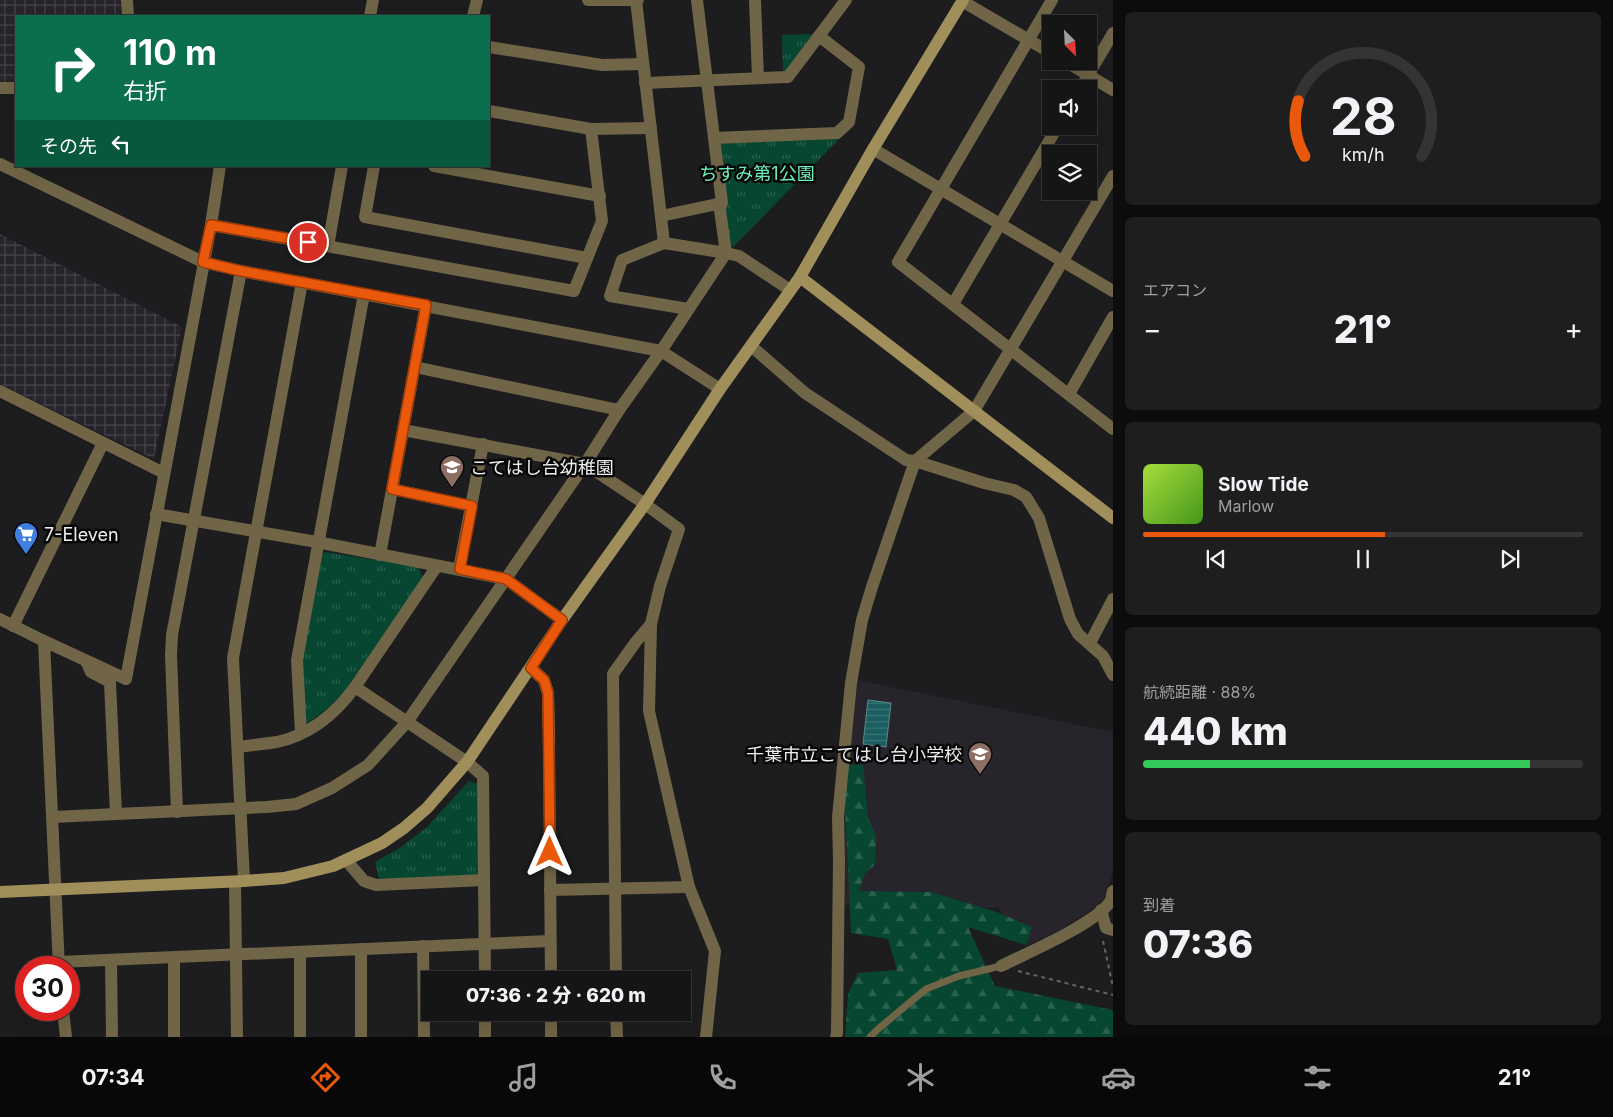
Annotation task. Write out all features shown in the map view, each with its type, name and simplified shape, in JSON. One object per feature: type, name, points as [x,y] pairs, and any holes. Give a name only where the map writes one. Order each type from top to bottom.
[{"type":"street","points":[[127,0],[128,15]]},
{"type":"street","points":[[370,15],[372,0]]},
{"type":"street","points":[[473,15],[477,0]]},
{"type":"street","points":[[588,0],[637,0],[664,243]]},
{"type":"street","points":[[53,817],[177,812],[296,804],[332,788],[368,765],[407,722],[585,464],[619,410],[726,253],[719,204],[722,203],[697,0]]},
{"type":"street","points":[[755,0],[758,78]]},
{"type":"street","points":[[1052,0],[898,262],[1113,429]]},
{"type":"street","points":[[0,892],[239,882],[284,878],[333,866],[382,843],[404,828],[427,808],[467,762],[562,620],[645,504],[720,389],[800,277],[873,149],[962,1],[1042,48]]},
{"type":"street","points":[[645,82],[788,77],[841,3]]},
{"type":"street","points":[[1085,80],[1113,33]]},
{"type":"street","points":[[714,138],[838,133],[850,122],[859,67],[819,36]]},
{"type":"street","points":[[490,47],[594,64],[643,64]]},
{"type":"street","points":[[1080,70],[1113,90]]},
{"type":"street","points":[[0,88],[15,88]]},
{"type":"street","points":[[490,111],[591,129],[651,128]]},
{"type":"street","points":[[211,225],[574,291],[602,221],[591,129]]},
{"type":"street","points":[[953,304],[1053,135]]},
{"type":"street","points":[[873,149],[1113,291]]},
{"type":"street","points":[[0,164],[203,262],[241,271],[661,350],[720,389]]},
{"type":"street","points":[[0,619],[126,679],[211,225],[220,167]]},
{"type":"street","points":[[328,246],[342,167]]},
{"type":"street","points":[[374,167],[365,217],[587,258]]},
{"type":"street","points":[[440,167],[600,196]]},
{"type":"street","points":[[836,1037],[838,817],[851,683],[862,620],[915,461],[974,410],[1113,176]]},
{"type":"street","points":[[661,216],[719,204]]},
{"type":"street","points":[[688,309],[610,296],[622,260],[664,243],[726,253],[739,256],[790,290]]},
{"type":"street","points":[[177,812],[171,656],[172,635],[241,271]]},
{"type":"street","points":[[800,277],[1113,518]]},
{"type":"street","points":[[237,1037],[236,954],[240,808],[233,658],[302,282]]},
{"type":"street","points":[[301,733],[296,660],[364,294]]},
{"type":"street","points":[[380,555],[426,305]]},
{"type":"street","points":[[1069,394],[1113,317]]},
{"type":"street","points":[[751,346],[805,393],[906,460],[1014,490],[1026,497],[1039,518],[1070,619],[1078,634],[1103,656],[1113,676]]},
{"type":"street","points":[[415,367],[619,410]]},
{"type":"street","points":[[0,391],[164,473]]},
{"type":"street","points":[[403,430],[585,464],[679,529],[660,586],[651,624],[649,711],[689,887],[715,951],[706,1037]]},
{"type":"street","points":[[14,626],[103,442]]},
{"type":"street","points":[[460,569],[483,444]]},
{"type":"street","points":[[392,489],[472,506]]},
{"type":"street","points":[[156,514],[317,542],[506,579],[562,620]]},
{"type":"street","points":[[238,747],[278,742],[314,727],[324,720],[344,701],[355,687],[437,566]]},
{"type":"street","points":[[1090,643],[1111,606]]},
{"type":"street","points":[[616,971],[613,674],[651,624]]},
{"type":"street","points":[[44,641],[59,956]]},
{"type":"street","points":[[86,660],[91,672],[110,682],[116,814]]},
{"type":"street","points":[[531,668],[544,680],[548,693],[551,971]]},
{"type":"street","points":[[355,687],[467,762],[483,776],[485,971]]},
{"type":"street","points":[[346,860],[364,881],[376,885],[484,880]]},
{"type":"street","points":[[550,890],[689,887]]},
{"type":"street","points":[[1001,966],[1059,938],[1099,913],[1111,901],[1113,891]]},
{"type":"street","points":[[1099,913],[1106,928],[1113,930]]},
{"type":"street","points":[[80,963],[236,954],[550,941]]},
{"type":"street","points":[[423,946],[424,1037]]},
{"type":"street","points":[[361,949],[362,1037]]},
{"type":"street","points":[[300,952],[300,1037]]},
{"type":"street","points":[[174,958],[174,1037]]},
{"type":"street","points":[[111,960],[112,1037]]},
{"type":"street","points":[[64,1021],[66,1037]]},
{"type":"street","points":[[485,1021],[486,1037]]},
{"type":"street","points":[[551,1021],[551,1037]]},
{"type":"street","points":[[616,1021],[616,1037]]},
{"type":"lane","points":[[870,1037],[926,989],[959,976],[1001,966]]},
{"type":"path","points":[[1099,913],[1113,987]]},
{"type":"path","points":[[1001,966],[1113,995]]},
{"type":"shaded area","points":[[0,0],[121,0],[121,15],[15,15],[15,81],[0,82]]},
{"type":"shaded area","points":[[0,234],[182,327],[154,459],[0,384]]},
{"type":"shaded area","name":"千葉市立こてはし台小学校","points":[[856,680],[1113,732],[1113,869],[1105,897],[1090,911],[1060,930],[1027,946],[998,908],[845,905],[842,818]]},
{"type":"green space","points":[[813,34],[783,75],[782,35]]},
{"type":"green space","name":"ちすみ第1公園","points":[[842,136],[733,247],[728,245],[720,145],[725,140]]},
{"type":"green space","points":[[326,552],[418,567],[423,577],[345,691],[327,709],[308,723],[303,720],[300,658],[318,556]]},
{"type":"green space","points":[[843,764],[863,765],[868,817],[876,836],[875,865],[865,873],[859,891],[931,892],[997,912],[1032,927],[1026,945],[968,927],[995,986],[1113,1010],[1113,1037],[845,1037],[848,994],[858,973],[897,970],[888,939],[851,933]]},
{"type":"green space","points":[[469,781],[478,784],[480,872],[473,877],[379,880],[375,862],[401,847],[426,828]]},
{"type":"water","points":[[868,700],[891,703],[886,747],[863,744]]},
{"type":"place","name":"こてはし台幼稚園","points":[[452,488]]},
{"type":"place","name":"7-Eleven","points":[[26,555]]},
{"type":"place","name":"千葉市立こてはし台小学校","points":[[980,775]]},
{"type":"route","points":[[308,242],[211,225],[203,262],[241,271],[426,305],[392,489],[472,506],[460,569],[506,579],[562,620],[531,668],[544,680],[548,693],[550,852]]}]
